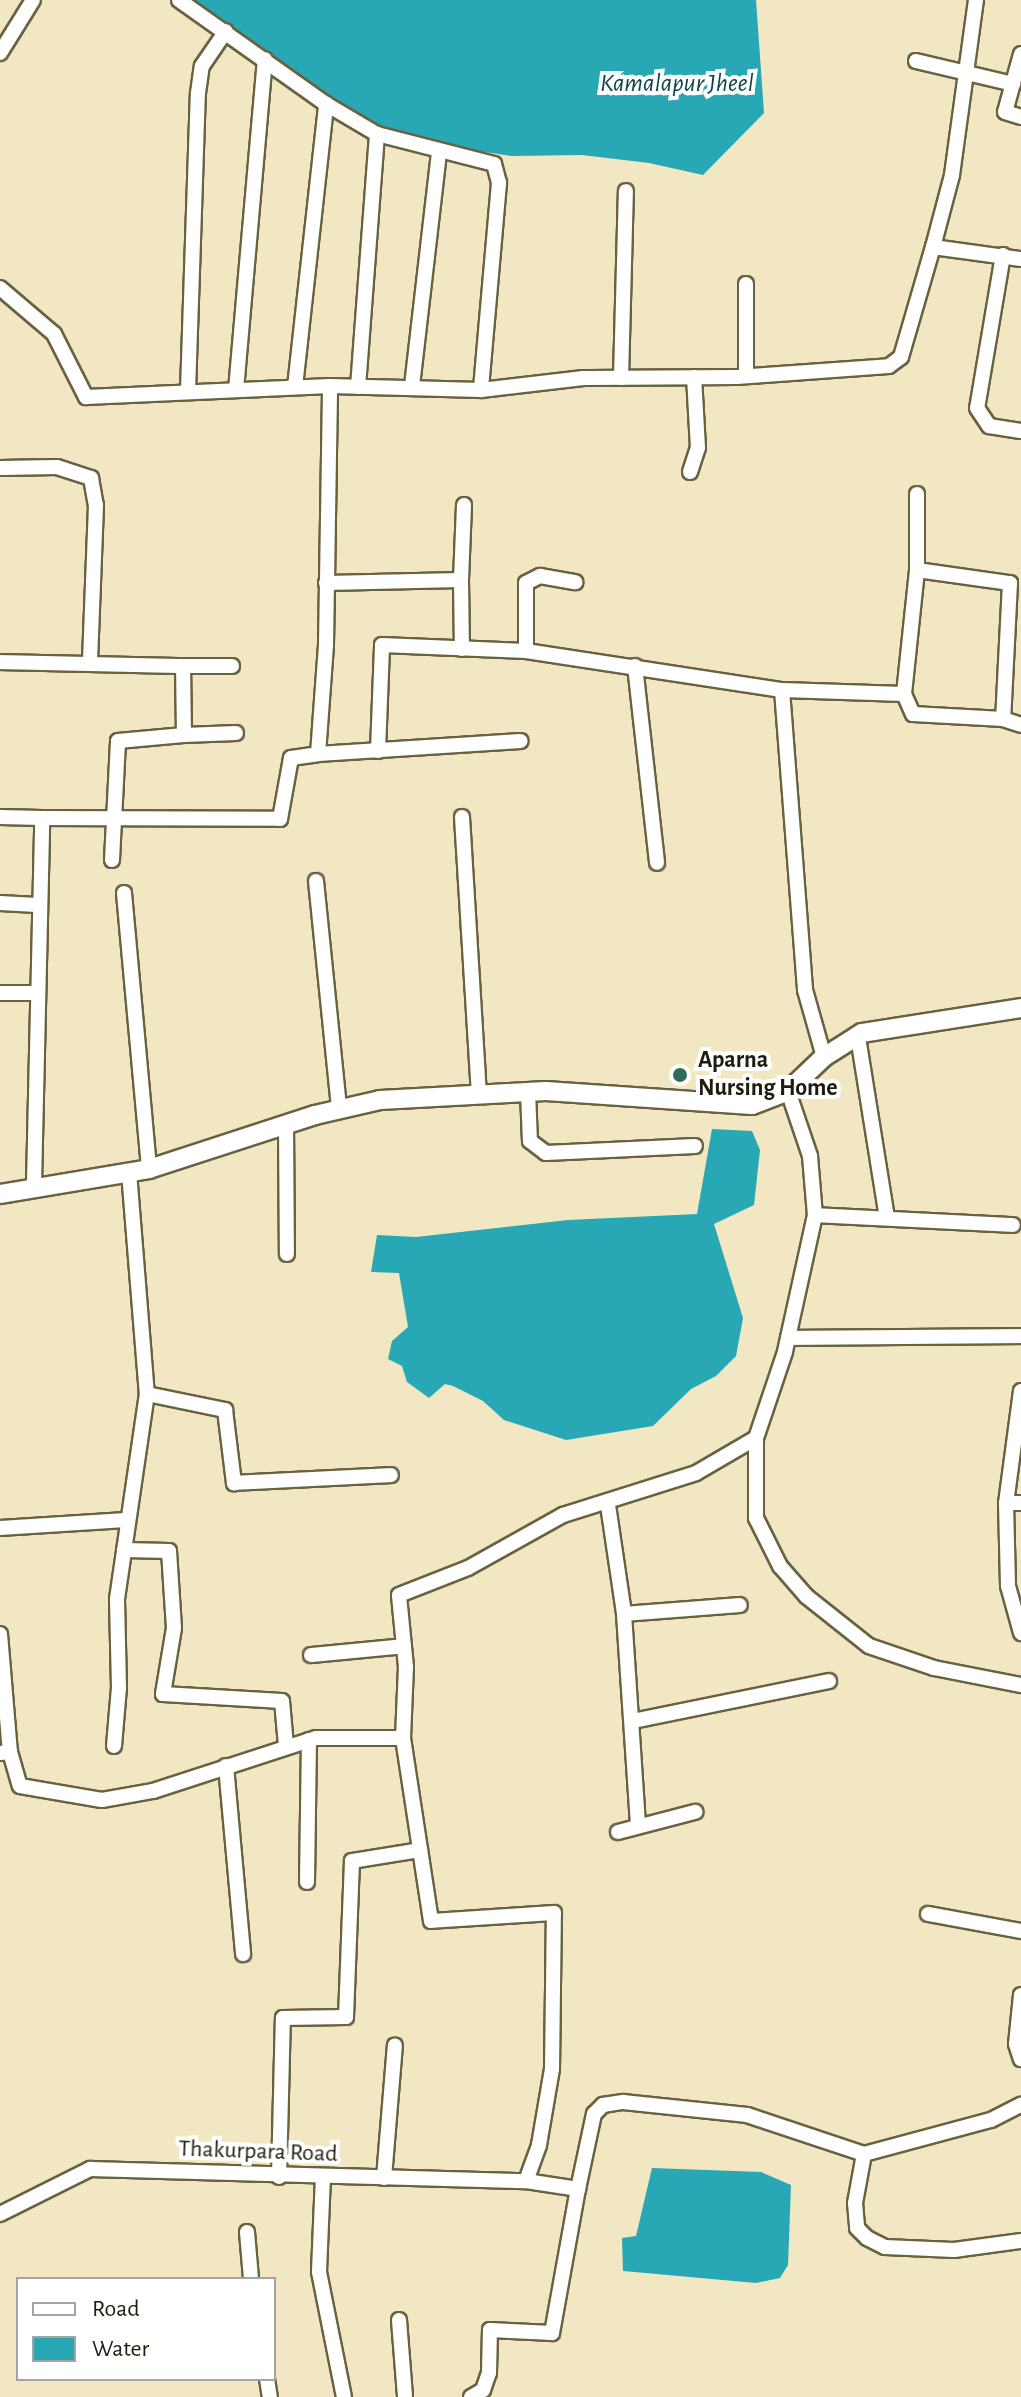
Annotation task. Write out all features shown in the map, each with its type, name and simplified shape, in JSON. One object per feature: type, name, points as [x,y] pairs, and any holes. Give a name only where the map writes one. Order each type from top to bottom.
[{"type":"street","points":[[0,53],[33,0]]},
{"type":"street","points":[[179,0],[326,104],[377,134],[439,151],[486,159],[498,173],[481,390]]},
{"type":"street","points":[[0,288],[54,334],[86,397],[330,386],[481,390],[621,378],[746,376],[896,362],[933,247],[952,175],[976,0]]},
{"type":"street","points":[[188,391],[198,93],[202,66],[226,31]]},
{"type":"street","points":[[1021,54],[1005,112],[1021,117]]},
{"type":"street","points":[[236,390],[265,59]]},
{"type":"street","points":[[916,61],[1013,84]]},
{"type":"street","points":[[295,387],[326,104]]},
{"type":"street","points":[[358,387],[377,134]]},
{"type":"street","points":[[412,386],[439,151]]},
{"type":"street","points":[[621,378],[626,191]]},
{"type":"street","points":[[933,247],[1021,259]]},
{"type":"street","points":[[1003,255],[977,408],[989,426],[1021,431]]},
{"type":"street","points":[[746,284],[746,376]]},
{"type":"street","points":[[690,472],[698,448],[694,377]]},
{"type":"street","points":[[318,754],[326,583],[330,386]]},
{"type":"street","points":[[0,468],[57,467],[91,478],[96,505],[90,664]]},
{"type":"street","points":[[917,494],[917,570],[904,694],[913,714],[1003,719],[1021,725]]},
{"type":"street","points":[[462,649],[464,505]]},
{"type":"street","points":[[917,570],[1010,583],[1003,719]]},
{"type":"street","points":[[526,651],[526,583],[540,576],[575,582]]},
{"type":"street","points":[[326,583],[461,580]]},
{"type":"street","points":[[378,751],[382,645],[526,651],[782,690],[904,694]]},
{"type":"street","points":[[0,662],[232,666]]},
{"type":"street","points":[[183,666],[184,735]]},
{"type":"street","points":[[635,666],[657,863]]},
{"type":"street","points":[[782,690],[805,990],[824,1057]]},
{"type":"street","points":[[112,860],[118,741],[236,733]]},
{"type":"street","points":[[0,817],[280,819],[291,758],[521,741]]},
{"type":"street","points":[[462,817],[479,1095]]},
{"type":"street","points":[[34,1184],[37,905],[42,818]]},
{"type":"street","points":[[316,881],[339,1109]]},
{"type":"street","points":[[124,893],[149,1169]]},
{"type":"street","points":[[0,903],[37,905]]},
{"type":"street","points":[[0,993],[36,993]]},
{"type":"street","points":[[34,1184],[40,1188],[149,1169],[286,1124],[380,1100],[528,1092],[752,1105],[788,1091],[824,1057],[858,1037],[1021,1008]]},
{"type":"street","points":[[858,1037],[887,1218]]},
{"type":"street","points":[[788,1091],[810,1156],[815,1215],[788,1338],[756,1438],[756,1518],[780,1566],[806,1596],[869,1646],[934,1668],[1021,1685]]},
{"type":"street","points":[[528,1092],[530,1141],[546,1153],[695,1146]]},
{"type":"street","points":[[286,1124],[287,1254]]},
{"type":"street","points":[[114,1746],[119,1688],[117,1599],[126,1520],[147,1394],[129,1172]]},
{"type":"street","points":[[0,1194],[34,1184]]},
{"type":"street","points":[[815,1215],[1013,1225]]},
{"type":"street","points":[[788,1338],[1021,1336]]},
{"type":"street","points":[[1021,1391],[1008,1586],[1021,1633]]},
{"type":"street","points":[[147,1394],[225,1410],[234,1483],[391,1475]]},
{"type":"street","points":[[526,2181],[539,2145],[552,2069],[554,1913],[431,1921],[403,1738],[404,1646],[399,1595],[468,1568],[530,1529],[696,1473],[756,1438]]},
{"type":"street","points":[[608,1505],[624,1614],[638,1824]]},
{"type":"street","points":[[0,1528],[126,1520]]},
{"type":"street","points":[[124,1550],[169,1551],[174,1628],[163,1694],[282,1701],[286,1746]]},
{"type":"street","points":[[624,1614],[740,1605]]},
{"type":"street","points":[[0,1634],[5,1752],[20,1786],[102,1800],[153,1791],[309,1740],[403,1738]]},
{"type":"street","points":[[311,1655],[404,1646]]},
{"type":"street","points":[[633,1721],[829,1681]]},
{"type":"street","points":[[307,1882],[309,1740]]},
{"type":"street","points":[[226,1766],[243,1954]]},
{"type":"street","points":[[618,1832],[638,1824],[695,1812]]},
{"type":"street","points":[[279,2177],[283,2018],[346,2017],[352,1861],[420,1850]]},
{"type":"street","points":[[928,1914],[1021,1931]]},
{"type":"street","points":[[1021,1995],[1016,2044],[1021,2059]]},
{"type":"street","points":[[384,2178],[395,2045]]},
{"type":"street","points":[[471,2397],[483,2390],[489,2373],[490,2330],[552,2333],[594,2114],[603,2105],[623,2102],[747,2115],[864,2154],[991,2120],[1021,2105]]},
{"type":"street","points":[[864,2154],[855,2203],[857,2228],[867,2238],[885,2247],[954,2250],[1021,2241]]},
{"type":"street","name":"Thakurpara Road","points":[[0,2214],[90,2169],[279,2177],[526,2181],[578,2189]]},
{"type":"street","points":[[323,2176],[319,2272],[344,2397]]},
{"type":"street","points":[[247,2232],[251,2277]]},
{"type":"street","points":[[399,2320],[405,2397]]},
{"type":"water","name":"Kamalapur Jheel","points":[[185,0],[756,0],[764,113],[703,175],[649,163],[582,155],[511,156],[364,134]]},
{"type":"water","points":[[712,1129],[752,1131],[760,1150],[754,1205],[714,1224],[743,1318],[736,1356],[716,1376],[691,1389],[653,1426],[566,1440],[504,1420],[483,1401],[453,1386],[445,1384],[429,1398],[407,1382],[402,1366],[388,1359],[392,1341],[408,1327],[399,1273],[371,1272],[377,1235],[416,1237],[568,1220],[697,1214]]},
{"type":"water","points":[[652,2168],[761,2172],[791,2185],[788,2265],[780,2278],[756,2283],[623,2271],[622,2238],[636,2236]]},
{"type":"place","name":"Aparna Nursing Home","points":[[680,1075]]}]
